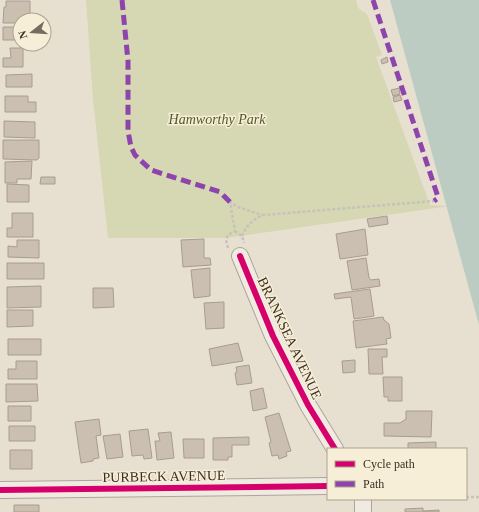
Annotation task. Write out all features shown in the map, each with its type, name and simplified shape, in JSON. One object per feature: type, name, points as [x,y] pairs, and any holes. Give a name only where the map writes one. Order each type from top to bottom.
[{"type":"street","name":"BRANKSEA AVENUE","points":[[240,256],[273,336],[308,405],[334,448]]},
{"type":"street","name":"PURBECK AVENUE","points":[[0,490],[327,486]]},
{"type":"street","points":[[363,500],[363,512]]},
{"type":"path","points":[[263,215],[238,207],[230,202],[235,231],[242,236],[246,227],[253,220],[263,215],[434,201]]},
{"type":"path","points":[[235,231],[228,235],[226,240],[229,252],[240,256]]},
{"type":"path","points":[[467,497],[479,497]]},
{"type":"green space","name":"Hamworthy Park","points":[[86,0],[356,0],[358,8],[367,14],[382,55],[376,57],[430,205],[450,206],[226,238],[108,238],[93,99]]},
{"type":"shaded area","points":[[390,0],[479,0],[479,325]]},
{"type":"building","points":[[6,1],[30,1],[30,12],[12,12],[12,23],[3,23],[4,7],[6,7]]},
{"type":"building","points":[[3,27],[12,27],[12,40],[3,40]]},
{"type":"building","points":[[10,48],[12,48],[12,52],[23,52],[23,67],[3,67],[3,58],[11,58]]},
{"type":"building","points":[[387,57],[388,62],[382,64],[381,60]]},
{"type":"building","points":[[32,74],[32,87],[6,87],[6,75]]},
{"type":"building","points":[[399,88],[400,94],[393,96],[391,90]]},
{"type":"building","points":[[400,95],[402,100],[394,102],[393,97]]},
{"type":"building","points":[[5,96],[28,96],[28,102],[36,102],[36,112],[5,112]]},
{"type":"building","points":[[4,121],[35,122],[35,138],[4,137]]},
{"type":"building","points":[[3,140],[39,140],[39,158],[37,160],[3,159]]},
{"type":"building","points":[[32,161],[31,179],[17,179],[17,183],[5,183],[5,162]]},
{"type":"building","points":[[41,177],[55,177],[55,184],[40,184]]},
{"type":"building","points":[[7,184],[29,185],[29,202],[7,202]]},
{"type":"building","points":[[12,213],[33,213],[33,237],[7,237],[7,228],[12,228]]},
{"type":"building","points":[[387,216],[388,224],[369,227],[367,219]]},
{"type":"building","points":[[365,229],[368,255],[340,259],[336,234]]},
{"type":"building","points":[[204,239],[204,258],[210,258],[211,265],[183,267],[181,240]]},
{"type":"building","points":[[17,240],[39,240],[39,258],[8,257],[8,246],[17,247]]},
{"type":"building","points":[[366,258],[369,278],[371,280],[379,279],[380,286],[352,290],[347,261]]},
{"type":"building","points":[[7,263],[44,263],[44,279],[7,279]]},
{"type":"building","points":[[210,268],[210,296],[194,298],[191,270]]},
{"type":"building","points":[[41,286],[41,307],[7,308],[7,287]]},
{"type":"building","points":[[93,288],[113,288],[114,307],[93,308]]},
{"type":"building","points":[[370,289],[374,316],[354,319],[351,297],[335,299],[334,294]]},
{"type":"building","points":[[224,302],[224,328],[206,329],[204,303]]},
{"type":"building","points":[[7,310],[33,310],[33,326],[7,327]]},
{"type":"building","points":[[383,317],[389,324],[391,338],[386,339],[387,344],[356,348],[353,321]]},
{"type":"building","points":[[8,339],[41,339],[41,355],[8,355]]},
{"type":"building","points":[[238,343],[243,361],[212,366],[209,349]]},
{"type":"building","points":[[368,349],[387,349],[387,357],[382,357],[383,374],[369,374]]},
{"type":"building","points":[[355,360],[355,372],[343,373],[342,361]]},
{"type":"building","points":[[16,361],[37,361],[37,379],[8,379],[8,369],[16,369]]},
{"type":"building","points":[[249,365],[252,383],[237,385],[235,373],[237,372],[236,367]]},
{"type":"building","points":[[383,377],[402,377],[402,401],[388,401],[388,397],[384,397]]},
{"type":"building","points":[[6,384],[37,384],[38,401],[6,402]]},
{"type":"building","points":[[263,388],[267,408],[253,411],[250,391]]},
{"type":"building","points":[[8,406],[31,406],[31,421],[8,421]]},
{"type":"building","points":[[406,411],[432,411],[431,437],[384,436],[384,423],[400,423],[406,419]]},
{"type":"building","points":[[279,413],[291,451],[286,452],[287,456],[279,459],[278,455],[272,456],[269,443],[271,442],[265,417]]},
{"type":"building","points":[[99,419],[101,435],[96,436],[99,458],[93,459],[93,461],[81,463],[75,422]]},
{"type":"building","points":[[9,426],[35,426],[35,441],[9,441]]},
{"type":"building","points":[[148,429],[152,458],[144,459],[143,455],[132,456],[129,431]]},
{"type":"building","points":[[171,432],[174,458],[157,460],[155,441],[160,441],[158,433]]},
{"type":"building","points":[[120,434],[123,457],[107,459],[103,436]]},
{"type":"building","points":[[249,437],[249,445],[232,445],[232,457],[228,457],[228,460],[213,460],[213,438]]},
{"type":"building","points":[[183,439],[204,439],[204,458],[184,458]]},
{"type":"building","points":[[436,442],[436,448],[408,448],[408,443]]},
{"type":"building","points":[[10,450],[32,450],[32,469],[10,469]]},
{"type":"building","points":[[14,505],[39,505],[39,512],[14,512]]},
{"type":"building","points":[[423,508],[423,511],[439,510],[439,512],[405,512],[405,509]]},
{"type":"marked path","points":[[122,0],[128,61],[128,131],[131,147],[135,155],[151,170],[220,192],[230,202]]},
{"type":"marked path","points":[[373,0],[438,197],[434,201]]},
{"type":"cycle path","points":[[240,256],[273,336],[308,405],[334,448]]},
{"type":"cycle path","points":[[0,490],[327,486]]}]
